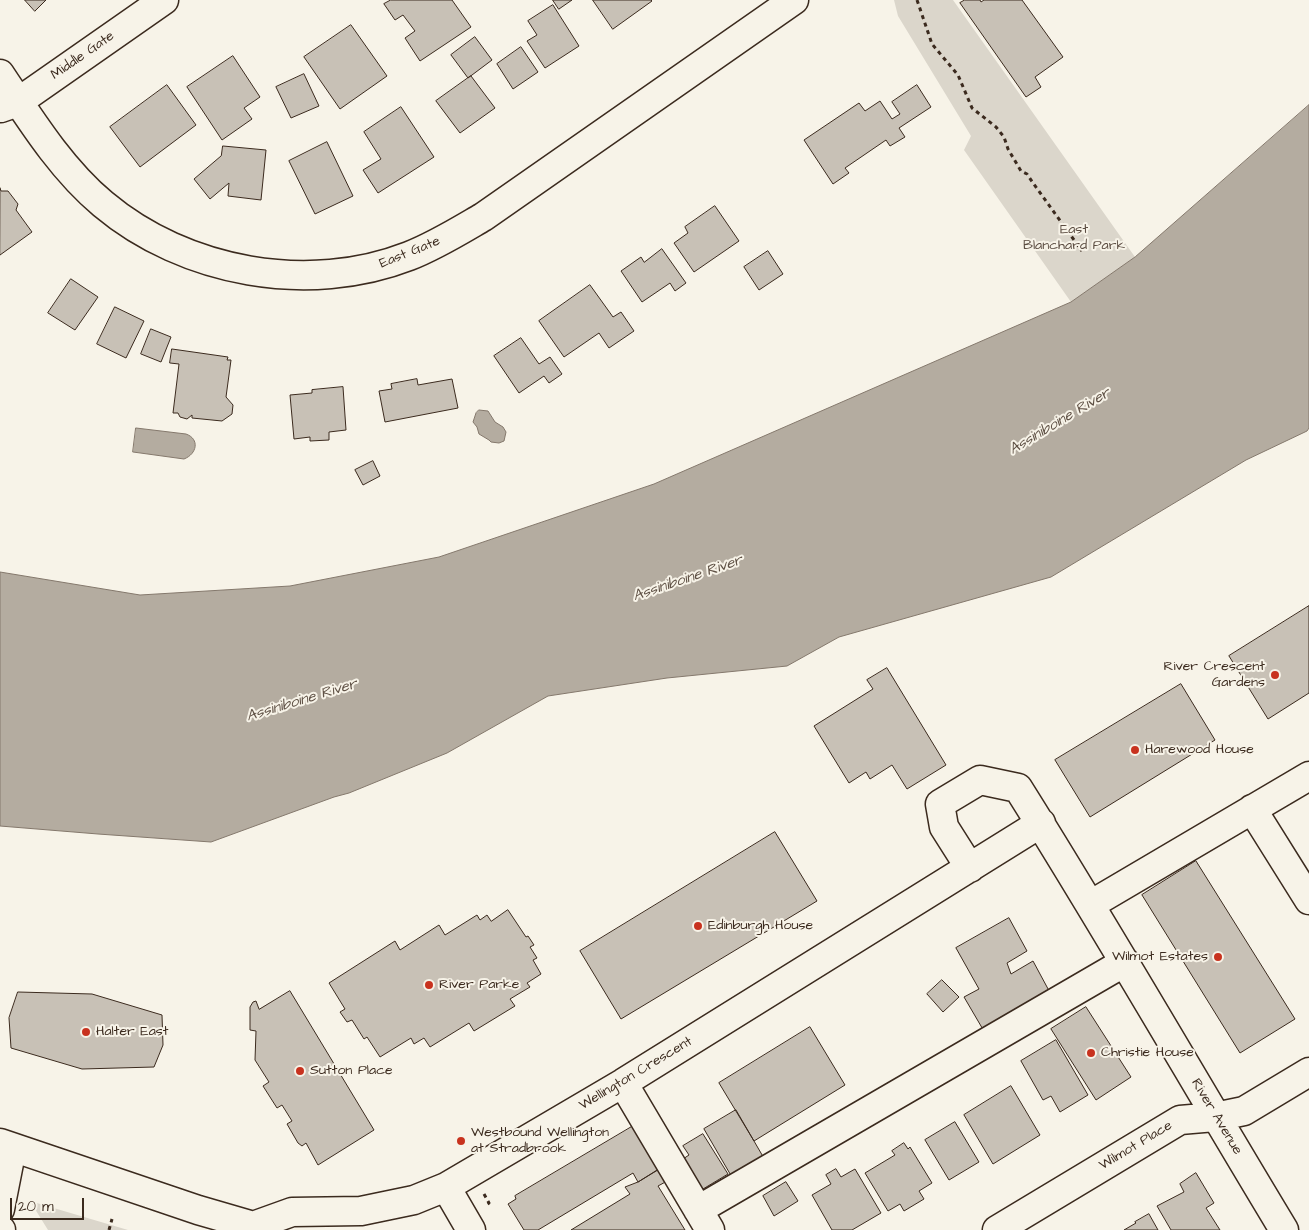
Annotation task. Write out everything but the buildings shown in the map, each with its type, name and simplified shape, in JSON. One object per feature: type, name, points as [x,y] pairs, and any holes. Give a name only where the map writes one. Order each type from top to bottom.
[{"type":"street","name":"Middle Gate","points":[[9,105],[164,0]]},
{"type":"street","name":"East Gate","points":[[0,74],[9,105],[53,150],[86,188],[122,220],[154,238],[200,258],[243,270],[296,275],[357,271],[409,256],[451,236],[483,217],[794,0]]},
{"type":"street","points":[[1090,905],[1309,776]]},
{"type":"street","name":"River Avenue","points":[[970,868],[944,827],[940,804],[980,780],[1018,788],[1125,962],[1215,1117],[1284,1230]]},
{"type":"street","points":[[1252,810],[1309,900]]},
{"type":"street","name":"Wellington Crescent","points":[[6,1146],[204,1220],[256,1228],[292,1212],[361,1212],[414,1200],[446,1187],[623,1083],[1040,824]]},
{"type":"street","points":[[623,1083],[704,1220],[1125,962]]},
{"type":"street","name":"Wilmot Place","points":[[997,1230],[1180,1120],[1215,1117],[1244,1111],[1309,1072]]},
{"type":"street","points":[[0,1209],[6,1146]]},
{"type":"street","points":[[446,1187],[471,1230]]},
{"type":"path","points":[[917,0],[932,44],[958,75],[972,108],[996,127],[1004,137],[1008,149],[1022,171],[1027,174],[1082,251]]},
{"type":"path","points":[[109,1230],[112,1218]]},
{"type":"green space","name":"East Blanchard Park","points":[[894,0],[953,0],[1135,257],[1071,302],[964,150],[971,136],[898,16]]},
{"type":"green space","points":[[30,1201],[128,1230],[48,1230]]},
{"type":"water","name":"Assiniboine River","points":[[1309,105],[1309,428],[1307,431],[1246,460],[1051,577],[839,637],[787,666],[667,678],[548,696],[447,753],[349,793],[211,842],[0,826],[0,572],[140,595],[290,586],[439,557],[654,484],[1071,302],[1135,257]]},
{"type":"water","points":[[479,410],[488,411],[495,422],[503,427],[506,432],[504,441],[499,443],[491,442],[479,434],[473,422]]},
{"type":"water","points":[[136,428],[186,434],[195,443],[194,450],[192,454],[184,459],[133,452]]},
{"type":"place","name":"River Crescent Gardens","points":[[1275,675]]},
{"type":"place","name":"Harewood House","points":[[1135,750]]},
{"type":"place","name":"Edinburgh House","points":[[698,926]]},
{"type":"place","name":"Wilmot Estates","points":[[1218,957]]},
{"type":"place","name":"River Parke","points":[[429,985]]},
{"type":"place","name":"Halter East","points":[[86,1032]]},
{"type":"place","name":"Christie House","points":[[1091,1053]]},
{"type":"place","name":"Sutton Place","points":[[300,1071]]},
{"type":"place","name":"Westbound Wellington at Stradbrook","points":[[461,1141]]}]
